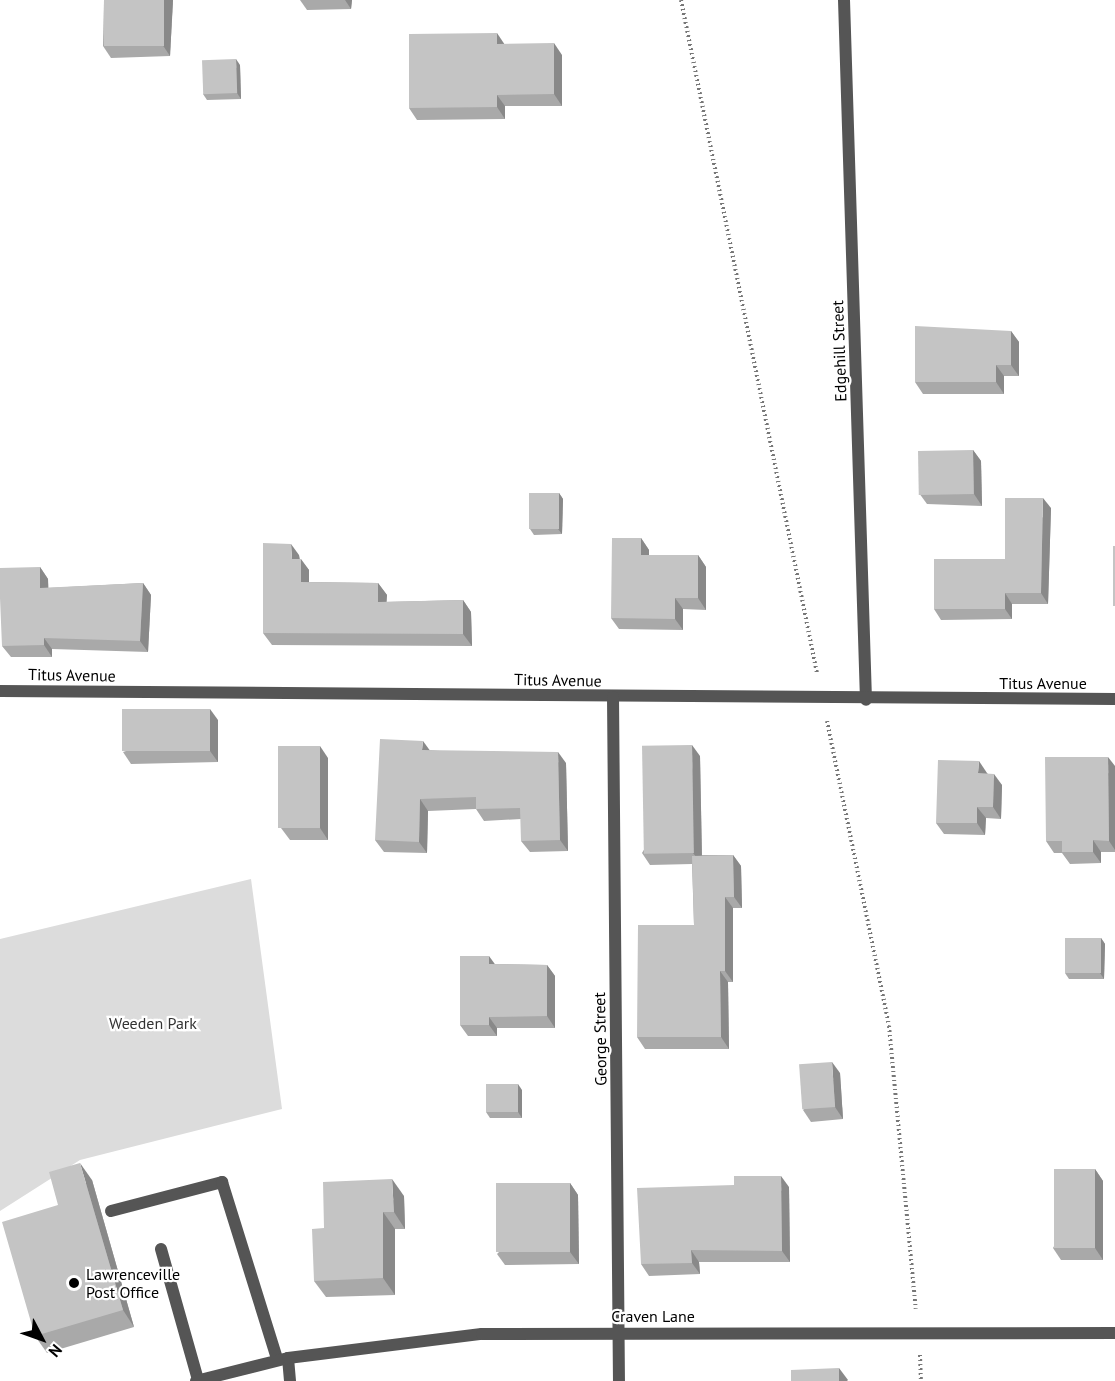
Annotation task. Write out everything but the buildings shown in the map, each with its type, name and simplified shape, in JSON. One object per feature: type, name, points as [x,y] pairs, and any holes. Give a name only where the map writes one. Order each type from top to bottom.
[{"type":"street","name":"Edgehill Street","points":[[844,0],[866,700]]},
{"type":"street","name":"Titus Avenue","points":[[0,691],[823,700],[1115,699]]},
{"type":"street","name":"George Street","points":[[613,697],[619,1381]]},
{"type":"street","points":[[111,1211],[222,1182],[290,1381]]},
{"type":"street","points":[[161,1249],[197,1381]]},
{"type":"street","name":"Craven Lane","points":[[197,1381],[283,1359],[482,1334],[1115,1333]]},
{"type":"path","points":[[681,0],[889,1026],[918,1333]]},
{"type":"green space","name":"Weeden Park","points":[[251,879],[282,1109],[80,1160],[0,1211],[0,939]]},
{"type":"place","name":"Lawrenceville Post Office","points":[[74,1283]]}]
